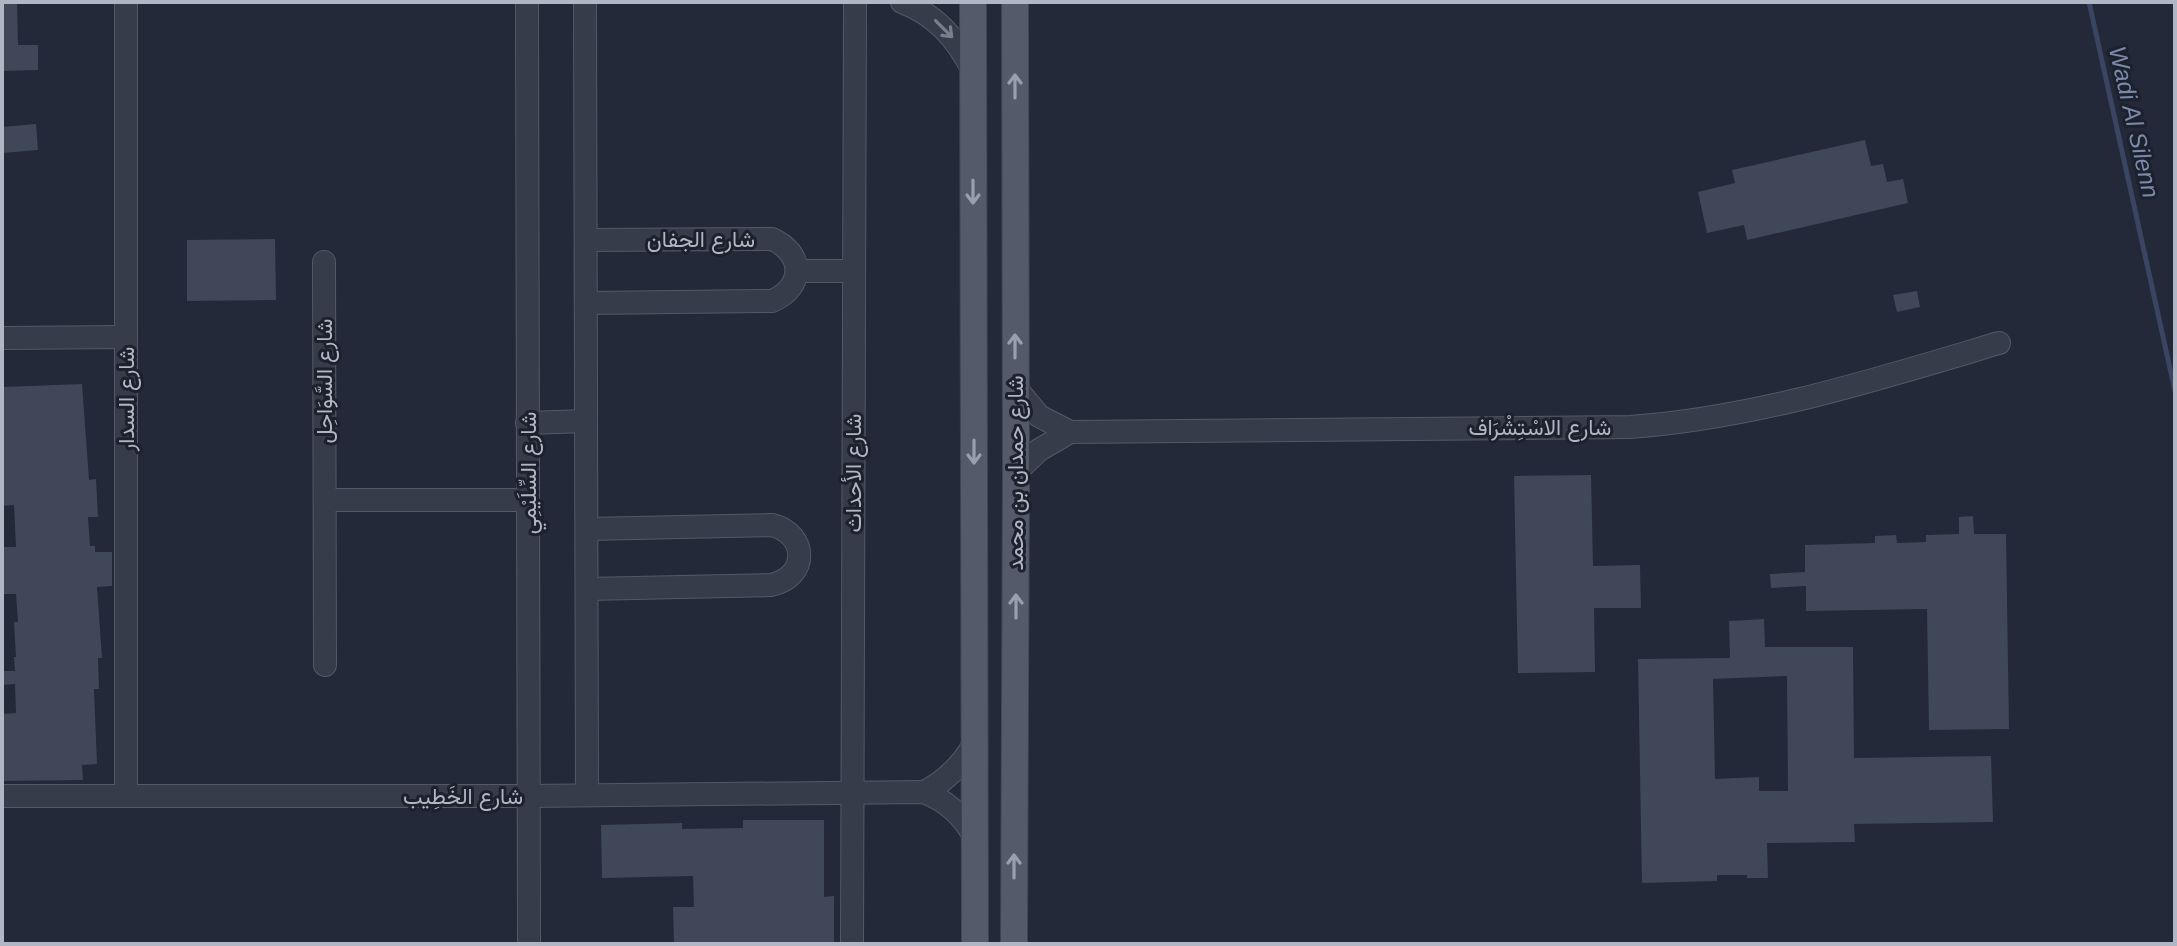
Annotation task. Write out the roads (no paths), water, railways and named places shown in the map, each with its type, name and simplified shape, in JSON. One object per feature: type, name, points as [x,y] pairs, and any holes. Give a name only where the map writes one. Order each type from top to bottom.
[{"type":"main road","name":"شارع حمدان بن محمد","points":[[973,2],[975,944]]},
{"type":"main road","name":"شارع حمدان بن محمد","points":[[1014,944],[1015,2]]},
{"type":"street","name":"شارع السدار","points":[[126,2],[126,795]]},
{"type":"street","name":"شارع السِّلَيْمِي","points":[[527,2],[529,944]]},
{"type":"street","points":[[585,2],[587,795]]},
{"type":"street","name":"شارع الأحداث","points":[[852,944],[855,2]]},
{"type":"street","points":[[902,2],[933,18],[949,33],[973,71]]},
{"type":"street","name":"شارع الجفان","points":[[586,240],[772,239],[791,251],[797,271]]},
{"type":"street","name":"شارع السَّوَاحِل","points":[[324,262],[325,665]]},
{"type":"street","points":[[586,303],[772,301],[791,288],[797,271],[854,271]]},
{"type":"street","points":[[2,338],[126,337]]},
{"type":"street","name":"شارع الاسْتِشْرَاف","points":[[1070,432],[1656,425],[1763,406],[1853,385],[1999,343]]},
{"type":"street","points":[[1015,387],[1039,416],[1070,432]]},
{"type":"street","points":[[527,423],[586,421]]},
{"type":"street","points":[[1016,472],[1039,450],[1070,432]]},
{"type":"street","points":[[325,500],[528,500]]},
{"type":"street","points":[[587,529],[772,525],[791,534],[799,552],[798,565],[792,574],[780,583],[771,585],[587,589]]},
{"type":"street","points":[[924,792],[937,786],[958,768],[974,744]]},
{"type":"street","points":[[924,792],[948,805],[974,836]]},
{"type":"street","name":"شارع الخَطِيب","points":[[2,796],[924,792]]},
{"type":"waterway","name":"Wadi Al Silenn","points":[[2089,2],[2175,391]]}]
